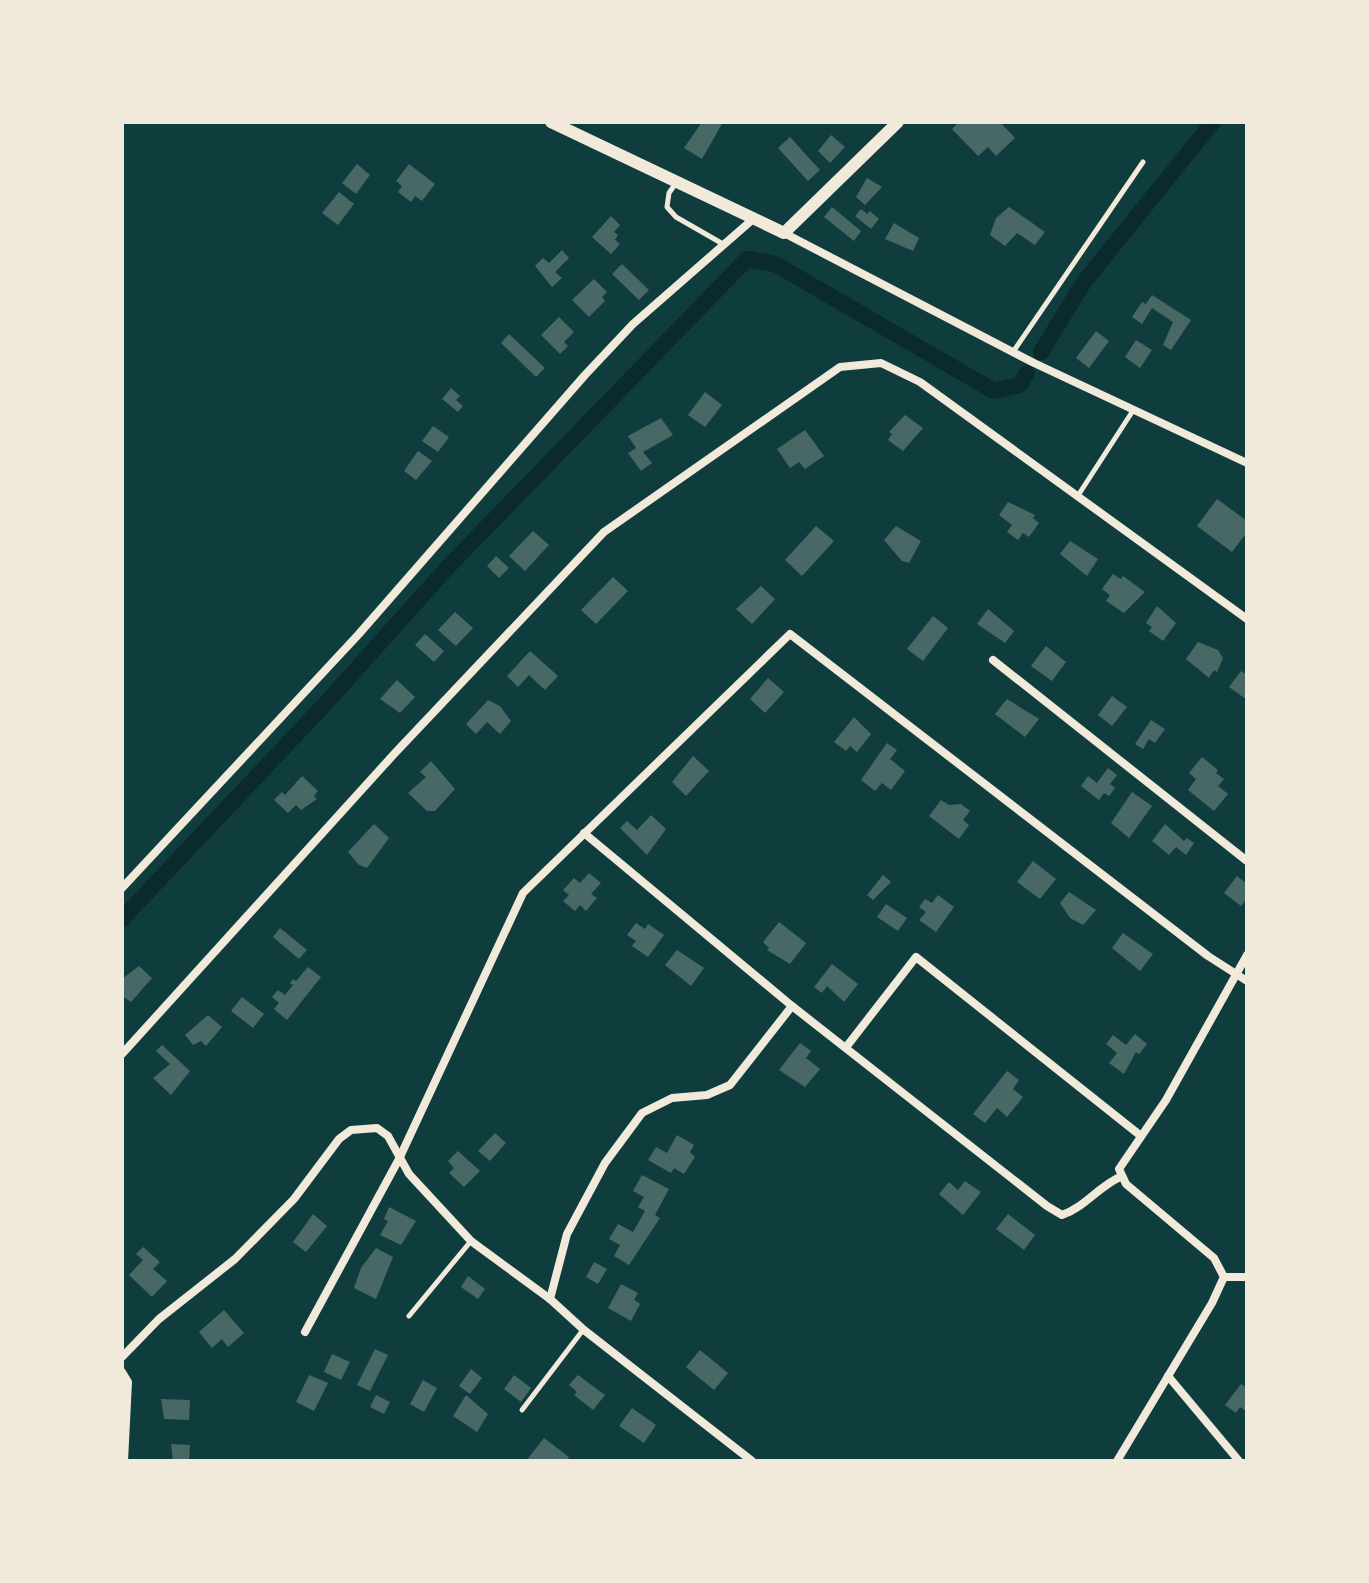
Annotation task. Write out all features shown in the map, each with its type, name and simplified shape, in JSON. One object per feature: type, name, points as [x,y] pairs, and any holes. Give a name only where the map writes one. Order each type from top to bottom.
[{"type":"street","points":[[551,122],[784,233],[1013,352],[1247,463]]},
{"type":"street","points":[[784,233],[898,122]]},
{"type":"street","points":[[122,888],[358,635],[633,324],[752,220]]},
{"type":"street","points":[[122,1054],[395,753],[604,532],[840,367],[881,363],[920,382],[1079,494],[1247,619]]},
{"type":"street","points":[[305,1332],[399,1159],[523,893],[790,634],[1247,981]]},
{"type":"street","points":[[993,660],[1247,861]]},
{"type":"street","points":[[584,833],[792,1006],[1062,1215],[1076,1210],[1103,1185],[1120,1177]]},
{"type":"street","points":[[1120,1177],[1122,1161],[1189,1062],[1247,955]]},
{"type":"street","points":[[847,1046],[916,957],[1141,1136]]},
{"type":"street","points":[[550,1299],[567,1234],[605,1163],[642,1113],[672,1098],[707,1095],[730,1085],[792,1006]]},
{"type":"street","points":[[122,1357],[159,1319],[235,1259],[294,1199],[339,1139],[351,1130],[377,1128],[388,1136],[399,1159],[471,1241],[550,1299],[584,1330],[752,1461]]},
{"type":"street","points":[[1120,1177],[1214,1258],[1224,1277]]},
{"type":"street","points":[[1224,1277],[1247,1277]]},
{"type":"street","points":[[1117,1461],[1212,1303],[1224,1277]]},
{"type":"street","points":[[122,1372],[128,1382],[124,1461]]},
{"type":"street","points":[[1168,1376],[1239,1461]]},
{"type":"lane","points":[[1013,352],[1143,162]]},
{"type":"lane","points":[[676,182],[669,193],[667,207],[676,217],[724,245]]},
{"type":"lane","points":[[1079,494],[1134,409]]},
{"type":"lane","points":[[409,1316],[471,1241]]},
{"type":"lane","points":[[522,1410],[584,1330]]},
{"type":"building","points":[[702,122],[723,122],[702,159],[684,148]]},
{"type":"building","points":[[959,122],[1000,122],[1015,138],[996,156],[988,147],[978,156],[952,129]]},
{"type":"building","points":[[831,135],[845,147],[830,163],[818,151]]},
{"type":"building","points":[[790,137],[820,170],[808,181],[778,148]]},
{"type":"building","points":[[357,164],[370,175],[356,194],[342,183]]},
{"type":"building","points":[[409,164],[435,184],[422,201],[415,196],[411,202],[398,192],[402,186],[396,181]]},
{"type":"building","points":[[867,178],[882,187],[865,205],[856,197]]},
{"type":"building","points":[[339,192],[354,204],[338,225],[322,213]]},
{"type":"building","points":[[832,207],[861,231],[854,241],[824,217]]},
{"type":"building","points":[[1009,207],[1045,232],[1035,245],[1017,233],[1005,246],[990,235],[996,218]]},
{"type":"building","points":[[861,209],[867,214],[870,211],[879,219],[871,229],[855,216]]},
{"type":"building","points":[[611,216],[620,225],[614,232],[618,235],[615,240],[620,244],[611,254],[592,237]]},
{"type":"building","points":[[894,223],[919,238],[913,251],[885,239]]},
{"type":"building","points":[[562,250],[569,258],[555,272],[562,278],[552,287],[535,266],[543,258],[549,263]]},
{"type":"building","points":[[622,264],[649,290],[639,300],[612,274]]},
{"type":"building","points":[[594,279],[607,292],[602,297],[605,301],[589,317],[572,300]]},
{"type":"building","points":[[1152,295],[1191,320],[1171,350],[1163,345],[1173,322],[1152,308],[1142,324],[1132,317],[1142,302],[1146,304]]},
{"type":"building","points":[[559,317],[574,332],[564,342],[568,346],[560,354],[541,335]]},
{"type":"building","points":[[1096,331],[1109,341],[1089,368],[1076,358]]},
{"type":"building","points":[[509,334],[545,368],[536,377],[501,343]]},
{"type":"building","points":[[1136,340],[1152,350],[1140,368],[1125,357]]},
{"type":"building","points":[[451,388],[460,396],[456,400],[463,406],[458,412],[442,399]]},
{"type":"building","points":[[705,392],[722,405],[705,427],[688,415]]},
{"type":"building","points":[[905,415],[923,428],[903,451],[888,440],[892,434],[889,432]]},
{"type":"building","points":[[661,418],[673,435],[643,452],[652,463],[641,471],[628,453],[636,448],[628,436]]},
{"type":"building","points":[[433,426],[449,437],[438,452],[422,441]]},
{"type":"building","points":[[805,430],[824,456],[805,469],[799,462],[790,468],[777,449]]},
{"type":"building","points":[[418,451],[432,461],[416,480],[404,471]]},
{"type":"building","points":[[1217,499],[1247,521],[1247,532],[1232,552],[1197,526]]},
{"type":"building","points":[[1008,502],[1035,515],[1033,518],[1039,523],[1029,537],[1023,533],[1018,540],[1007,532],[1012,525],[999,515]]},
{"type":"building","points":[[816,526],[834,541],[802,576],[785,560]]},
{"type":"building","points":[[896,526],[921,541],[909,563],[902,561],[884,540]]},
{"type":"building","points":[[533,531],[549,545],[525,571],[509,556]]},
{"type":"building","points":[[1070,541],[1098,559],[1087,576],[1060,554]]},
{"type":"building","points":[[496,556],[509,568],[499,578],[487,566]]},
{"type":"building","points":[[1113,574],[1121,579],[1123,576],[1145,592],[1124,613],[1106,601],[1110,595],[1102,589]]},
{"type":"building","points":[[613,577],[628,591],[596,624],[581,610]]},
{"type":"building","points":[[761,586],[775,599],[752,624],[736,609]]},
{"type":"building","points":[[1157,606],[1176,623],[1163,641],[1149,631],[1152,627],[1146,623]]},
{"type":"building","points":[[988,609],[1014,631],[1005,643],[977,624]]},
{"type":"building","points":[[455,612],[473,628],[456,646],[438,630]]},
{"type":"building","points":[[933,616],[948,628],[923,661],[907,649]]},
{"type":"building","points":[[425,634],[444,651],[434,662],[415,645]]},
{"type":"building","points":[[1198,642],[1218,650],[1223,658],[1217,672],[1214,670],[1209,678],[1186,659]]},
{"type":"building","points":[[1046,646],[1066,662],[1052,681],[1031,666]]},
{"type":"building","points":[[530,651],[558,676],[545,690],[529,675],[518,687],[507,676]]},
{"type":"building","points":[[1241,671],[1247,675],[1247,700],[1229,687]]},
{"type":"building","points":[[768,678],[784,692],[765,713],[750,699]]},
{"type":"building","points":[[397,680],[415,697],[400,713],[380,699]]},
{"type":"building","points":[[1112,696],[1127,707],[1112,726],[1098,715]]},
{"type":"building","points":[[1007,699],[1039,719],[1025,737],[995,714]]},
{"type":"building","points":[[488,700],[500,706],[511,721],[500,734],[487,722],[476,734],[466,724]]},
{"type":"building","points":[[854,717],[871,734],[857,752],[850,746],[846,751],[834,742]]},
{"type":"building","points":[[1151,720],[1165,729],[1155,743],[1149,739],[1143,749],[1135,744]]},
{"type":"building","points":[[887,743],[897,750],[890,759],[905,771],[891,790],[882,783],[875,791],[861,780]]},
{"type":"building","points":[[693,756],[709,771],[686,796],[672,782]]},
{"type":"building","points":[[1202,757],[1218,770],[1216,773],[1224,779],[1218,786],[1228,794],[1214,811],[1188,790],[1196,779],[1189,773]]},
{"type":"building","points":[[431,761],[455,789],[435,811],[427,811],[408,793],[426,777],[420,772]]},
{"type":"building","points":[[1108,768],[1117,775],[1110,784],[1115,788],[1109,796],[1104,793],[1099,800],[1081,786],[1088,776],[1097,783]]},
{"type":"building","points":[[302,776],[318,791],[314,796],[317,799],[301,810],[296,805],[288,813],[274,800],[282,792],[285,795]]},
{"type":"building","points":[[1132,792],[1152,806],[1129,838],[1111,823]]},
{"type":"building","points":[[941,800],[949,805],[961,804],[970,811],[963,820],[969,825],[959,839],[929,816]]},
{"type":"building","points":[[651,815],[666,829],[647,855],[620,828],[627,821],[637,830]]},
{"type":"building","points":[[374,824],[389,838],[367,868],[359,865],[348,852]]},
{"type":"building","points":[[1165,824],[1184,841],[1187,838],[1194,843],[1186,855],[1176,847],[1169,855],[1152,841]]},
{"type":"building","points":[[1033,861],[1056,879],[1040,899],[1017,882]]},
{"type":"building","points":[[589,873],[601,883],[591,894],[597,898],[586,911],[580,905],[575,911],[563,901],[569,895],[563,890],[574,878],[580,883]]},
{"type":"building","points":[[883,875],[891,882],[873,900],[867,895]]},
{"type":"building","points":[[1237,876],[1247,884],[1247,898],[1241,906],[1224,893]]},
{"type":"building","points":[[1069,892],[1096,910],[1083,925],[1070,918],[1060,903]]},
{"type":"building","points":[[938,895],[954,907],[936,932],[919,920],[926,912],[919,907],[925,899],[932,903]]},
{"type":"building","points":[[886,904],[907,918],[898,931],[877,917]]},
{"type":"building","points":[[779,922],[806,943],[790,964],[767,950],[769,948],[763,942]]},
{"type":"building","points":[[636,923],[645,929],[648,924],[664,935],[648,957],[632,946],[636,941],[627,935]]},
{"type":"building","points":[[280,928],[307,950],[299,959],[273,937]]},
{"type":"building","points":[[1123,933],[1153,954],[1140,971],[1112,948]]},
{"type":"building","points":[[677,950],[704,968],[691,986],[665,965]]},
{"type":"building","points":[[832,964],[858,984],[844,1002],[827,986],[822,993],[814,987]]},
{"type":"building","points":[[139,966],[152,978],[131,1002],[122,996],[122,979]]},
{"type":"building","points":[[308,967],[321,977],[287,1020],[274,1009],[279,1003],[272,997],[278,990],[285,995],[293,985],[290,983],[293,979],[296,981]]},
{"type":"building","points":[[242,997],[264,1014],[253,1028],[231,1011]]},
{"type":"building","points":[[208,1015],[222,1027],[206,1046],[201,1041],[193,1045],[185,1035]]},
{"type":"building","points":[[1135,1034],[1147,1044],[1139,1054],[1136,1052],[1124,1074],[1109,1063],[1117,1053],[1106,1044],[1113,1035],[1126,1045]]},
{"type":"building","points":[[800,1043],[811,1051],[806,1058],[820,1069],[805,1087],[779,1070]]},
{"type":"building","points":[[162,1045],[190,1071],[171,1095],[153,1078],[170,1064],[156,1051]]},
{"type":"building","points":[[1007,1071],[1019,1080],[1013,1089],[1023,1097],[1007,1117],[997,1108],[985,1123],[973,1114]]},
{"type":"building","points":[[495,1133],[506,1143],[490,1161],[478,1151]]},
{"type":"building","points":[[677,1135],[694,1145],[690,1152],[695,1157],[684,1174],[674,1168],[671,1173],[648,1160],[656,1147],[667,1153]]},
{"type":"building","points":[[458,1151],[480,1171],[464,1187],[449,1173],[454,1168],[448,1161]]},
{"type":"building","points":[[642,1175],[669,1189],[655,1215],[660,1218],[629,1265],[614,1256],[620,1245],[609,1239],[618,1224],[633,1232],[645,1211],[638,1207],[644,1197],[633,1191]]},
{"type":"building","points":[[965,1181],[981,1192],[963,1215],[939,1194],[949,1182],[958,1190]]},
{"type":"building","points":[[389,1207],[416,1221],[401,1245],[380,1235],[388,1221],[384,1219]]},
{"type":"building","points":[[313,1214],[327,1226],[306,1252],[293,1242]]},
{"type":"building","points":[[1008,1214],[1035,1235],[1024,1250],[996,1229]]},
{"type":"building","points":[[143,1247],[160,1262],[153,1269],[167,1281],[152,1297],[129,1275],[143,1260],[136,1254]]},
{"type":"building","points":[[376,1248],[393,1257],[376,1299],[354,1288],[361,1268]]},
{"type":"building","points":[[594,1262],[607,1269],[598,1284],[586,1277]]},
{"type":"building","points":[[468,1276],[485,1289],[478,1299],[461,1287]]},
{"type":"building","points":[[621,1284],[638,1293],[634,1300],[640,1304],[631,1321],[608,1308]]},
{"type":"building","points":[[224,1310],[244,1333],[228,1347],[222,1339],[212,1348],[199,1332]]},
{"type":"building","points":[[375,1349],[388,1355],[370,1391],[357,1385]]},
{"type":"building","points":[[700,1350],[728,1373],[714,1390],[686,1367]]},
{"type":"building","points":[[332,1354],[350,1362],[341,1380],[324,1372]]},
{"type":"building","points":[[471,1369],[482,1378],[470,1394],[459,1386]]},
{"type":"building","points":[[309,1375],[328,1383],[314,1411],[296,1402]]},
{"type":"building","points":[[514,1375],[531,1388],[521,1402],[504,1389]]},
{"type":"building","points":[[578,1375],[605,1395],[593,1410],[574,1395],[577,1392],[569,1385]]},
{"type":"building","points":[[423,1380],[437,1388],[424,1412],[410,1404]]},
{"type":"building","points":[[1241,1384],[1247,1388],[1247,1412],[1240,1407],[1236,1413],[1225,1405]]},
{"type":"building","points":[[376,1395],[390,1402],[384,1414],[370,1407]]},
{"type":"building","points":[[466,1395],[488,1414],[477,1432],[453,1416]]},
{"type":"building","points":[[161,1399],[190,1400],[189,1420],[164,1419]]},
{"type":"building","points":[[632,1408],[656,1425],[644,1443],[619,1426]]},
{"type":"building","points":[[544,1438],[569,1457],[566,1461],[526,1461]]},
{"type":"building","points":[[171,1444],[190,1445],[189,1461],[173,1461]]},
{"type":"waterway","points":[[1041,352],[1084,282],[1213,122]]},
{"type":"waterway","points":[[122,919],[326,703],[447,568],[747,259],[775,264],[994,391],[1020,385],[1027,373]]}]
